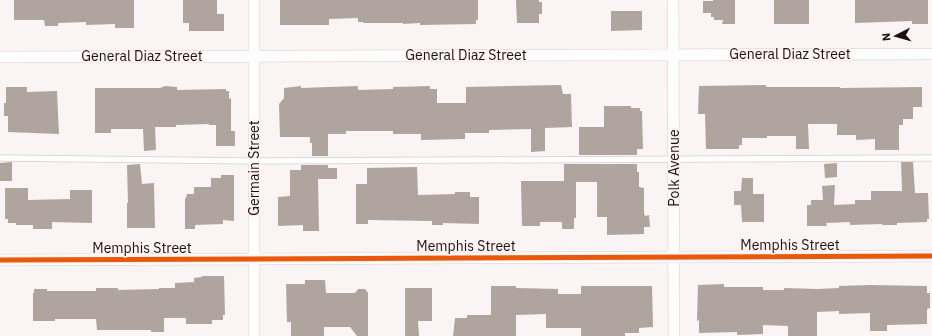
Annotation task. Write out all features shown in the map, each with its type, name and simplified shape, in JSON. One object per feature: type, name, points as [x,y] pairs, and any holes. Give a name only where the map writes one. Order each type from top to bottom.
[{"type":"street","name":"Germain Street","points":[[254,0],[254,336]]},
{"type":"street","name":"Polk Avenue","points":[[673,0],[674,336]]},
{"type":"street","name":"General Diaz Street","points":[[0,57],[932,54]]},
{"type":"street","name":"Memphis Street","points":[[0,260],[932,256]]},
{"type":"lane","points":[[0,158],[254,161],[932,158]]},
{"type":"building","points":[[14,0],[134,0],[134,28],[115,28],[115,24],[86,25],[86,22],[58,23],[58,26],[45,26],[44,20],[14,20]]},
{"type":"building","points":[[183,0],[217,0],[217,14],[224,14],[224,31],[189,31],[189,23],[183,23]]},
{"type":"building","points":[[280,0],[478,0],[478,20],[476,20],[476,24],[420,25],[420,23],[363,23],[358,22],[358,18],[329,19],[329,25],[280,25]]},
{"type":"building","points":[[516,0],[539,0],[539,2],[542,2],[542,14],[539,14],[539,23],[517,23]]},
{"type":"building","points":[[735,0],[735,24],[722,24],[723,20],[714,20],[714,17],[711,17],[711,13],[703,13],[703,1]]},
{"type":"building","points":[[774,0],[809,0],[809,24],[774,24]]},
{"type":"building","points":[[855,0],[928,0],[928,24],[912,24],[912,21],[855,23]]},
{"type":"building","points":[[611,11],[642,11],[642,30],[611,31]]},
{"type":"building","points":[[561,85],[563,94],[571,94],[572,127],[545,128],[545,151],[531,152],[531,129],[489,130],[489,133],[465,133],[465,139],[421,140],[421,134],[393,134],[393,131],[346,131],[346,134],[328,134],[328,156],[312,156],[312,143],[310,143],[310,137],[280,137],[279,104],[284,98],[284,88],[301,86],[301,88],[358,86],[358,90],[430,86],[430,89],[437,89],[437,103],[466,103],[466,87]]},
{"type":"building","points":[[766,85],[766,87],[840,88],[922,87],[922,107],[913,107],[913,119],[903,119],[903,125],[899,125],[899,150],[875,150],[875,139],[856,140],[856,135],[837,135],[837,124],[808,124],[809,149],[796,149],[796,136],[767,136],[767,138],[742,138],[742,145],[739,145],[739,149],[706,149],[705,114],[698,114],[699,86]]},
{"type":"building","points":[[165,86],[177,87],[177,90],[226,89],[226,91],[229,91],[229,99],[231,98],[231,131],[235,131],[235,146],[216,146],[216,125],[209,124],[155,127],[156,150],[144,151],[143,129],[111,129],[111,133],[95,133],[95,88],[160,88]]},
{"type":"building","points":[[6,87],[27,87],[27,92],[57,91],[59,134],[8,132],[8,116],[4,116]]},
{"type":"building","points":[[604,106],[631,106],[631,108],[640,108],[640,111],[642,111],[643,149],[637,149],[637,155],[579,155],[579,127],[604,127]]},
{"type":"building","points":[[12,162],[12,181],[0,181],[0,163]]},
{"type":"building","points":[[901,162],[913,162],[915,193],[928,193],[929,219],[927,219],[927,222],[897,223],[897,225],[850,225],[850,222],[826,223],[827,226],[807,226],[807,205],[811,205],[811,200],[823,200],[822,186],[835,185],[834,205],[855,204],[855,200],[871,200],[871,191],[902,191]]},
{"type":"building","points":[[837,163],[837,177],[825,178],[824,164]]},
{"type":"building","points":[[140,164],[142,184],[154,183],[155,228],[127,228],[127,165]]},
{"type":"building","points":[[564,164],[637,164],[637,172],[639,172],[639,187],[644,188],[644,213],[645,216],[649,215],[650,227],[644,227],[644,234],[607,235],[607,217],[597,217],[597,182],[576,182],[576,218],[574,218],[574,229],[562,229],[562,222],[540,222],[540,226],[522,226],[521,181],[564,181]]},
{"type":"building","points":[[301,165],[328,165],[328,168],[337,168],[337,179],[318,179],[319,231],[303,231],[303,225],[278,226],[278,197],[290,196],[290,170],[301,170]]},
{"type":"building","points":[[417,167],[418,195],[470,192],[470,197],[479,197],[479,224],[443,223],[443,225],[432,225],[432,221],[368,220],[368,224],[356,224],[356,184],[367,184],[367,168]]},
{"type":"building","points":[[221,175],[234,175],[234,221],[223,220],[223,224],[195,225],[195,229],[185,229],[185,198],[187,194],[194,194],[194,187],[211,187],[211,178],[221,178]]},
{"type":"building","points":[[742,178],[753,178],[753,194],[764,194],[764,222],[742,222],[741,205],[734,205],[734,191],[741,191]]},
{"type":"building","points":[[5,188],[28,188],[28,200],[70,199],[70,190],[92,190],[92,223],[52,222],[52,229],[33,229],[33,225],[16,225],[16,223],[8,223],[8,219],[5,219]]},
{"type":"building","points":[[202,276],[224,276],[225,315],[223,315],[223,320],[212,320],[212,324],[186,324],[186,318],[164,318],[164,332],[151,332],[151,330],[97,330],[96,319],[55,319],[55,321],[33,321],[34,289],[47,289],[47,291],[96,291],[96,288],[118,288],[118,290],[175,288],[175,283],[194,282],[194,278]]},
{"type":"building","points":[[305,280],[325,280],[326,293],[355,293],[358,289],[365,289],[368,293],[368,336],[357,336],[350,327],[324,327],[324,336],[291,336],[291,322],[287,322],[286,284],[305,284]]},
{"type":"building","points":[[724,284],[724,287],[763,287],[763,290],[784,290],[784,288],[839,288],[839,286],[870,285],[927,286],[927,293],[930,293],[930,308],[927,309],[927,324],[887,325],[887,331],[870,331],[870,313],[839,314],[839,311],[817,312],[817,336],[788,336],[788,326],[763,325],[763,334],[737,335],[737,332],[699,333],[699,320],[697,321],[698,285]]},
{"type":"building","points":[[491,286],[558,289],[558,294],[581,294],[581,286],[652,286],[653,327],[639,328],[639,333],[625,333],[625,336],[581,336],[581,328],[546,328],[546,314],[516,315],[516,336],[453,336],[455,318],[467,318],[467,315],[491,315]]},
{"type":"building","points":[[405,288],[432,288],[432,321],[418,321],[419,336],[405,336]]},
{"type":"cycle path","points":[[0,260],[932,256]]}]
